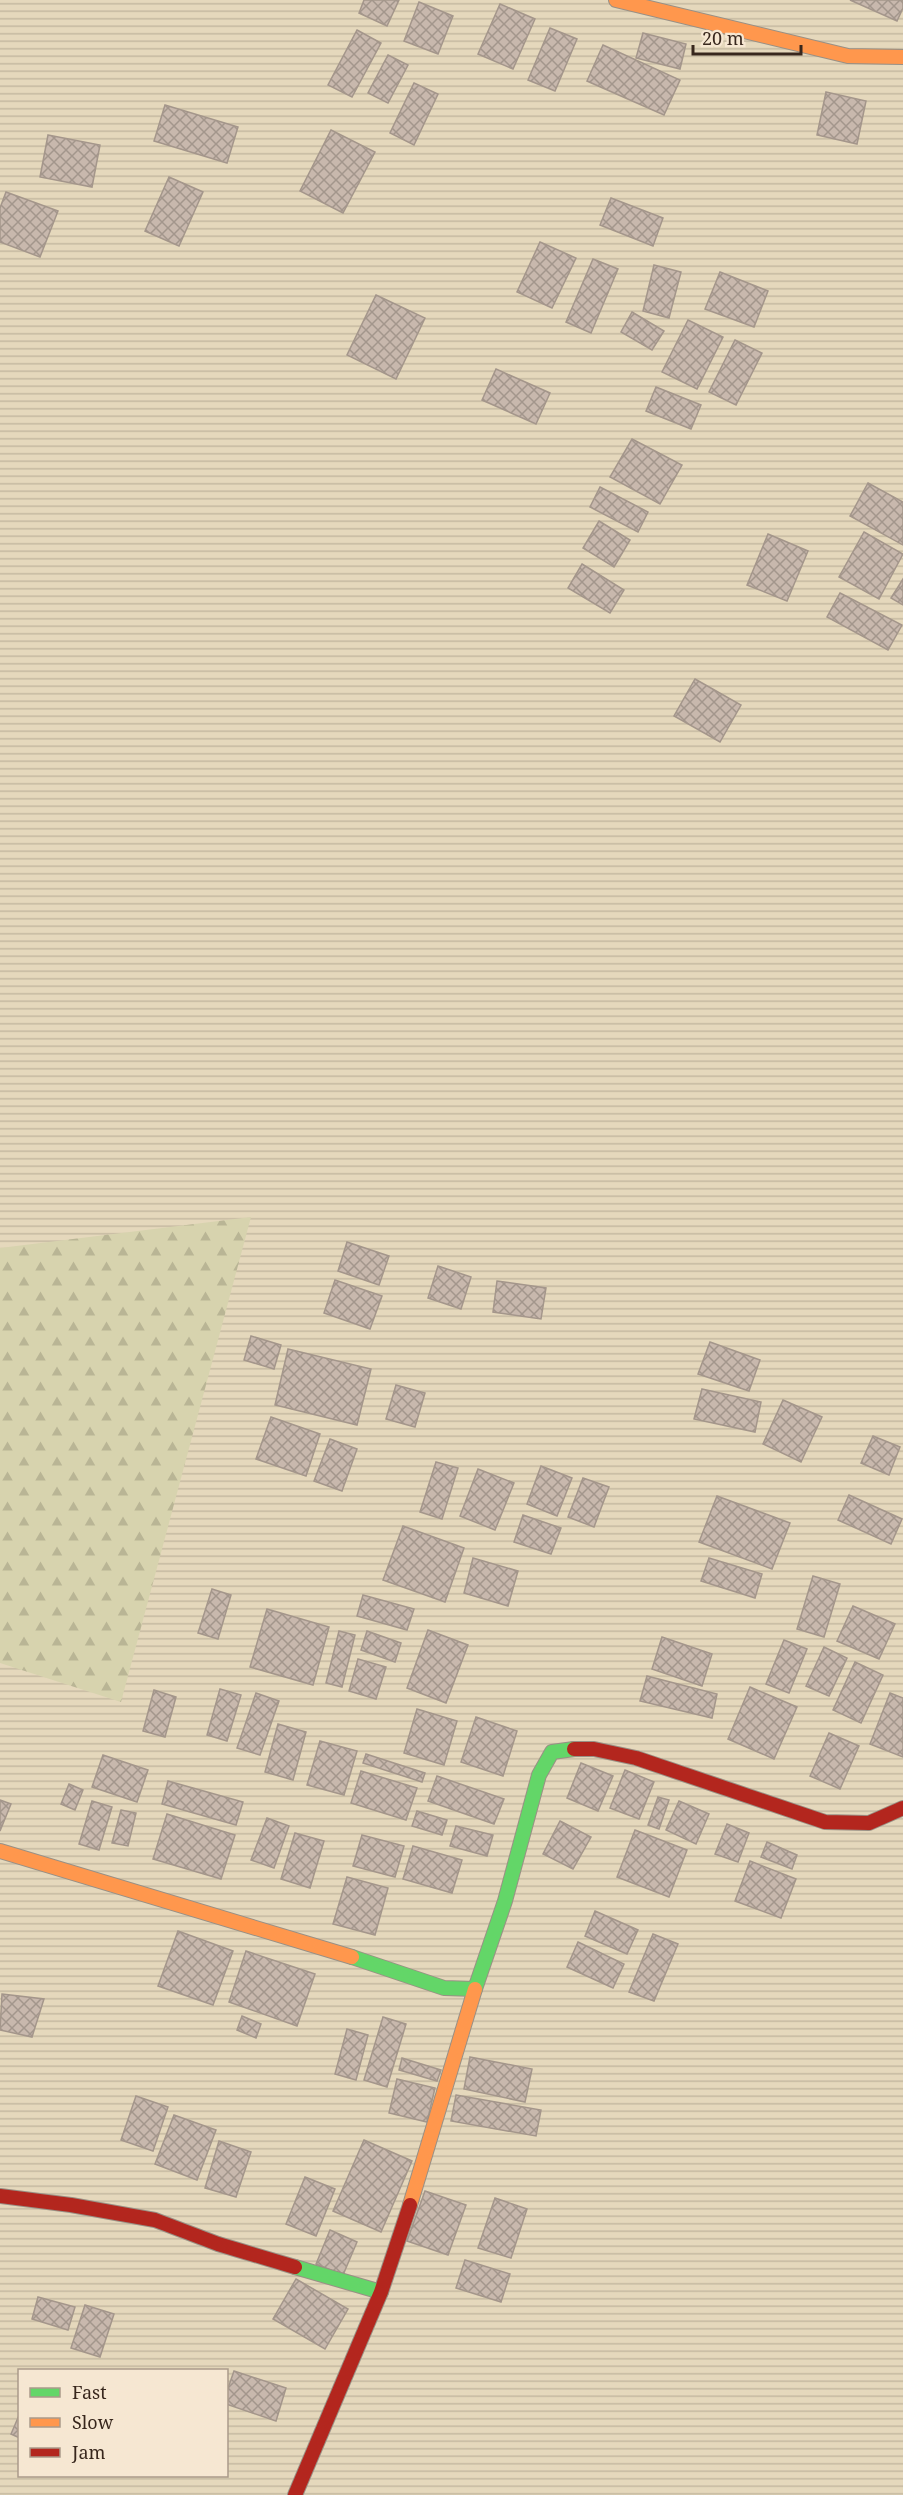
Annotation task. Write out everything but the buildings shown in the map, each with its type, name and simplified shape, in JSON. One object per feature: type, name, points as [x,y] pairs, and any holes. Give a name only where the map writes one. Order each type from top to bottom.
[{"type":"street","points":[[616,0],[848,56],[903,57]]},
{"type":"street","points":[[295,2495],[381,2292],[427,2152],[475,1989],[505,1901],[539,1774],[552,1752],[564,1749],[594,1749],[636,1758],[825,1822],[869,1823],[903,1808]]},
{"type":"street","points":[[0,1851],[389,1968],[444,1988],[475,1989]]},
{"type":"street","points":[[0,2196],[71,2205],[155,2220],[218,2244],[381,2292]]},
{"type":"shaded area","points":[[0,0],[903,0],[903,2495],[0,2495]]},
{"type":"green space","points":[[251,1217],[121,1702],[0,1663],[0,1248]]},
{"type":"traffic: fast","points":[[352,1957],[444,1988],[475,1989],[505,1901],[539,1775],[552,1752],[574,1749]]},
{"type":"traffic: fast","points":[[295,2267],[381,2292]]},
{"type":"traffic: slow","points":[[616,0],[848,56],[903,57]]},
{"type":"traffic: slow","points":[[0,1851],[352,1957]]},
{"type":"traffic: slow","points":[[410,2205],[475,1989]]},
{"type":"traffic: jam","points":[[574,1749],[594,1749],[636,1758],[825,1822],[869,1823],[903,1808]]},
{"type":"traffic: jam","points":[[0,2196],[71,2205],[155,2220],[218,2244],[295,2267]]},
{"type":"traffic: jam","points":[[295,2495],[381,2292],[410,2205]]}]
